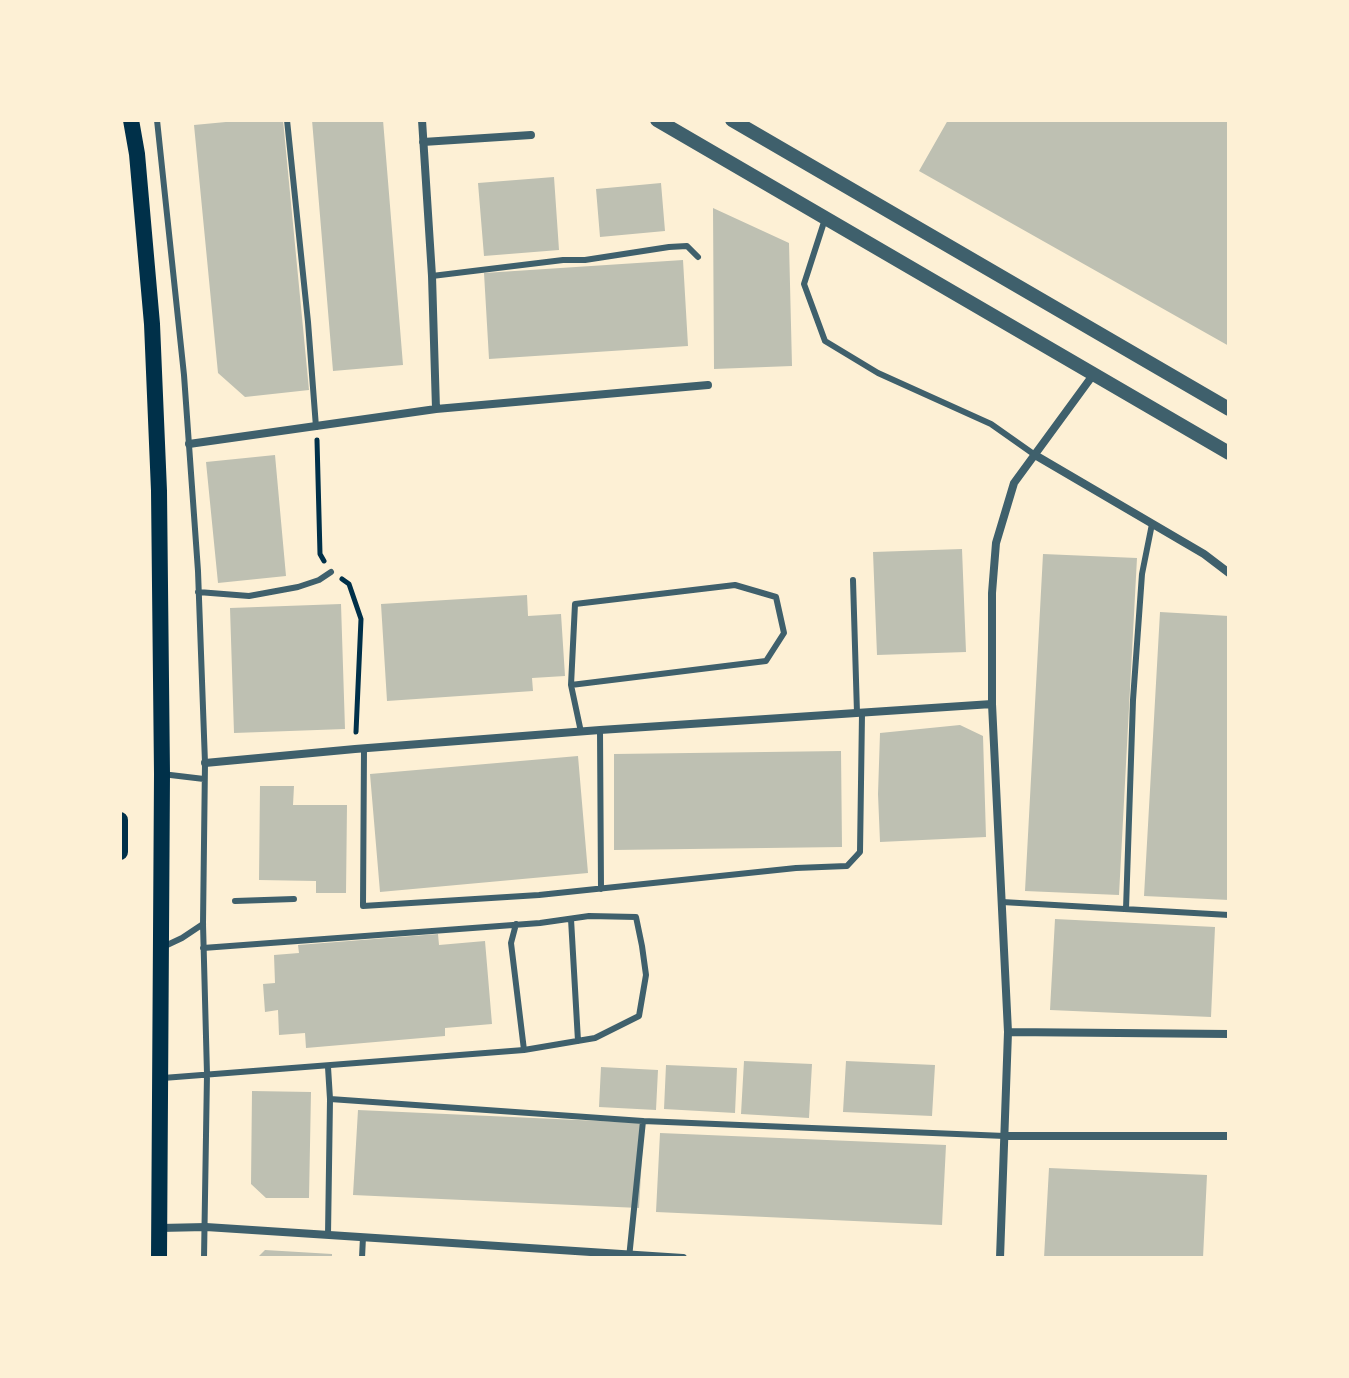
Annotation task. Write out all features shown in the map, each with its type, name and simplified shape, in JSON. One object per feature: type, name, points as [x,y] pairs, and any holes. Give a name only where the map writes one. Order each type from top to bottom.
[{"type":"main road","points":[[131,120],[137,154],[152,324],[159,491],[162,774],[159,1258]]},
{"type":"main road","points":[[120,824],[120,852]]},
{"type":"street","points":[[422,120],[432,276],[436,409]]},
{"type":"street","points":[[657,120],[1229,453]]},
{"type":"street","points":[[732,120],[1229,409]]},
{"type":"street","points":[[423,142],[531,135]]},
{"type":"street","points":[[1000,1258],[1008,1032],[992,704],[992,593],[996,543],[1014,483],[1093,375]]},
{"type":"street","points":[[189,444],[436,409],[708,385]]},
{"type":"street","points":[[1035,455],[1204,554],[1229,573]]},
{"type":"street","points":[[205,763],[600,730],[992,704]]},
{"type":"street","points":[[1008,1032],[1229,1034]]},
{"type":"street","points":[[1005,1136],[1229,1136]]},
{"type":"street","points":[[160,1228],[206,1227],[683,1258]]},
{"type":"street","points":[[503,1246],[503,1258]]},
{"type":"lane","points":[[157,120],[184,375],[198,592],[205,763],[203,948],[207,1074],[204,1258]]},
{"type":"lane","points":[[287,120],[316,427]]},
{"type":"lane","points":[[826,217],[804,284],[825,341],[878,373],[991,424],[1035,455]]},
{"type":"lane","points":[[432,276],[585,260],[669,247],[687,246],[698,257]]},
{"type":"lane","points":[[1126,909],[1134,685],[1142,574],[1152,524]]},
{"type":"lane","points":[[198,592],[249,596],[298,587],[331,572]]},
{"type":"lane","points":[[364,749],[363,906],[601,889],[796,868],[847,866],[860,852],[859,714],[853,580]]},
{"type":"lane","points":[[571,685],[766,661],[784,633],[776,597],[735,585],[575,604],[571,685],[581,732]]},
{"type":"lane","points":[[600,730],[601,889]]},
{"type":"lane","points":[[162,774],[204,779]]},
{"type":"lane","points":[[235,901],[294,899]]},
{"type":"lane","points":[[1002,902],[1229,915]]},
{"type":"lane","points":[[159,1079],[524,1050],[595,1038],[639,1016],[646,975],[636,917],[589,916],[203,948]]},
{"type":"lane","points":[[571,919],[578,1041]]},
{"type":"lane","points":[[160,949],[203,924]]},
{"type":"lane","points":[[516,924],[511,943],[524,1050]]},
{"type":"lane","points":[[328,1067],[328,1235]]},
{"type":"lane","points":[[330,1099],[643,1121],[1005,1136]]},
{"type":"lane","points":[[629,1256],[643,1121]]},
{"type":"lane","points":[[362,1258],[363,1237]]},
{"type":"building","points":[[283,120],[309,390],[245,397],[218,373],[194,125]]},
{"type":"building","points":[[312,120],[383,120],[403,365],[333,371]]},
{"type":"building","points":[[948,120],[1229,120],[1229,346],[919,171]]},
{"type":"building","points":[[554,177],[559,250],[484,256],[478,183]]},
{"type":"building","points":[[661,183],[665,231],[600,237],[596,189]]},
{"type":"building","points":[[713,208],[789,243],[792,366],[714,369]]},
{"type":"building","points":[[683,260],[688,346],[489,359],[484,273]]},
{"type":"building","points":[[275,455],[286,576],[218,583],[206,462]]},
{"type":"building","points":[[962,549],[966,652],[877,655],[873,552]]},
{"type":"building","points":[[1043,554],[1137,558],[1119,895],[1025,891]]},
{"type":"building","points":[[527,595],[528,616],[561,614],[565,676],[532,678],[533,691],[387,701],[381,604]]},
{"type":"building","points":[[341,604],[345,729],[234,733],[230,608]]},
{"type":"building","points":[[1160,612],[1229,616],[1229,900],[1144,896]]},
{"type":"building","points":[[960,725],[983,736],[986,837],[880,842],[880,733]]},
{"type":"building","points":[[841,751],[842,847],[614,850],[614,754]]},
{"type":"building","points":[[578,756],[588,873],[380,892],[370,774]]},
{"type":"building","points":[[260,786],[294,786],[293,805],[347,805],[346,893],[316,893],[316,881],[259,880]]},
{"type":"building","points":[[1055,919],[1215,927],[1211,1017],[1050,1010]]},
{"type":"building","points":[[438,934],[439,945],[485,941],[492,1024],[445,1028],[445,1036],[306,1048],[305,1033],[279,1035],[278,1010],[265,1012],[263,984],[275,983],[274,955],[299,953],[298,945]]},
{"type":"building","points":[[744,1061],[812,1064],[809,1118],[741,1114]]},
{"type":"building","points":[[846,1061],[935,1065],[932,1116],[843,1112]]},
{"type":"building","points":[[666,1065],[737,1068],[735,1113],[664,1109]]},
{"type":"building","points":[[601,1067],[658,1070],[656,1110],[599,1107]]},
{"type":"building","points":[[252,1091],[311,1092],[309,1198],[266,1198],[251,1184]]},
{"type":"building","points":[[358,1110],[644,1123],[639,1208],[353,1195]]},
{"type":"building","points":[[660,1133],[946,1145],[942,1225],[656,1212]]},
{"type":"building","points":[[1049,1168],[1207,1175],[1203,1258],[1044,1258]]},
{"type":"building","points":[[265,1250],[332,1254],[332,1258],[257,1258]]}]
